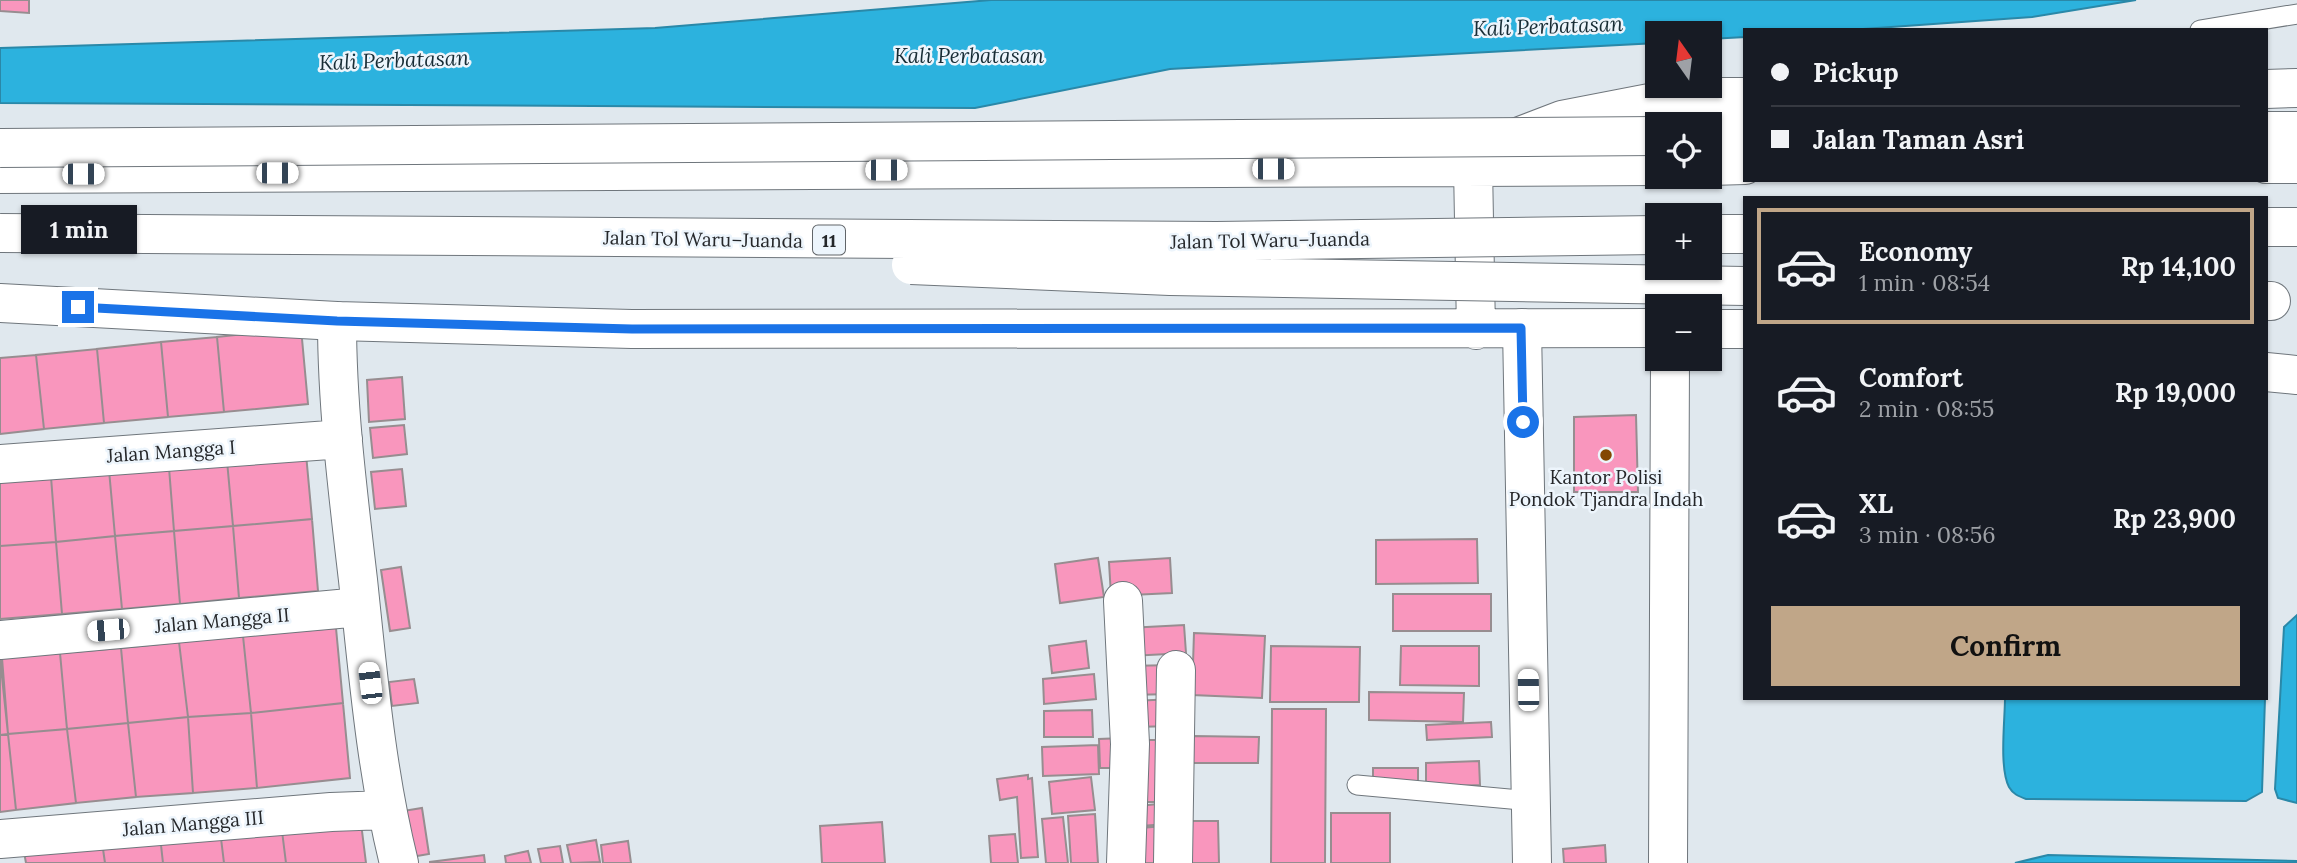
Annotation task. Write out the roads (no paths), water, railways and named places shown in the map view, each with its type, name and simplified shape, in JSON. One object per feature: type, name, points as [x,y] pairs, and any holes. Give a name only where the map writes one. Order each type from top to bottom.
[{"type":"main road","points":[[2268,89],[2297,88]]},
{"type":"main road","points":[[1722,97],[1743,97]]},
{"type":"main road","points":[[1476,330],[1473,166],[1494,146],[1562,120],[1676,98]]},
{"type":"main road","points":[[2268,131],[2297,131]]},
{"type":"main road","points":[[1722,135],[1743,135]]},
{"type":"main road","points":[[0,148],[1645,136]]},
{"type":"main road","points":[[2268,164],[2297,164]]},
{"type":"main road","points":[[1722,166],[1743,165]]},
{"type":"main road","points":[[0,174],[1645,166]]},
{"type":"main road","points":[[2268,227],[2297,227]]},
{"type":"main road","name":"Jalan Tol Waru–Juanda","points":[[0,233],[1216,241],[1645,235]]},
{"type":"main road","points":[[1722,234],[1743,234]]},
{"type":"main road","points":[[816,240],[871,260],[898,265],[1184,277],[1743,286]]},
{"type":"main road","points":[[0,303],[337,321],[632,329],[1645,328]]},
{"type":"main road","points":[[337,321],[343,439],[360,607],[386,810],[399,863]]},
{"type":"main road","points":[[1521,328],[1532,863]]},
{"type":"main road","points":[[1722,329],[1743,329]]},
{"type":"main road","points":[[1668,863],[1670,371]]},
{"type":"main road","points":[[2268,372],[2297,375]]},
{"type":"main road","name":"Jalan Mangga I","points":[[0,464],[343,439]]},
{"type":"main road","points":[[1124,601],[1130,744],[1126,863]]},
{"type":"main road","name":"Jalan Mangga II","points":[[0,640],[360,607]]},
{"type":"main road","points":[[1173,863],[1176,670]]},
{"type":"main road","name":"Jalan Mangga III","points":[[0,839],[331,812],[386,810]]},
{"type":"lane","points":[[2212,28],[2297,14]]},
{"type":"lane","points":[[1722,88],[1743,83]]},
{"type":"lane","points":[[1357,785],[1531,801]]},
{"type":"water","name":"Kali Perbatasan","points":[[991,0],[2136,0],[2032,17],[1877,28],[1743,28],[1743,37],[1722,38],[1722,21],[1645,21],[1645,44],[1170,69],[975,108],[0,103],[0,48],[655,28]]},
{"type":"water","points":[[2297,615],[2297,803],[2278,798],[2275,789],[2284,627]]},
{"type":"water","points":[[2005,700],[2265,700],[2262,792],[2246,801],[2026,799],[2018,796],[2009,787],[2003,756]]},
{"type":"water","points":[[2048,855],[2297,861],[2297,863],[2015,863]]},
{"type":"place","name":"Kantor Polisi Pondok Tjandra Indah","points":[[1606,455]]}]
